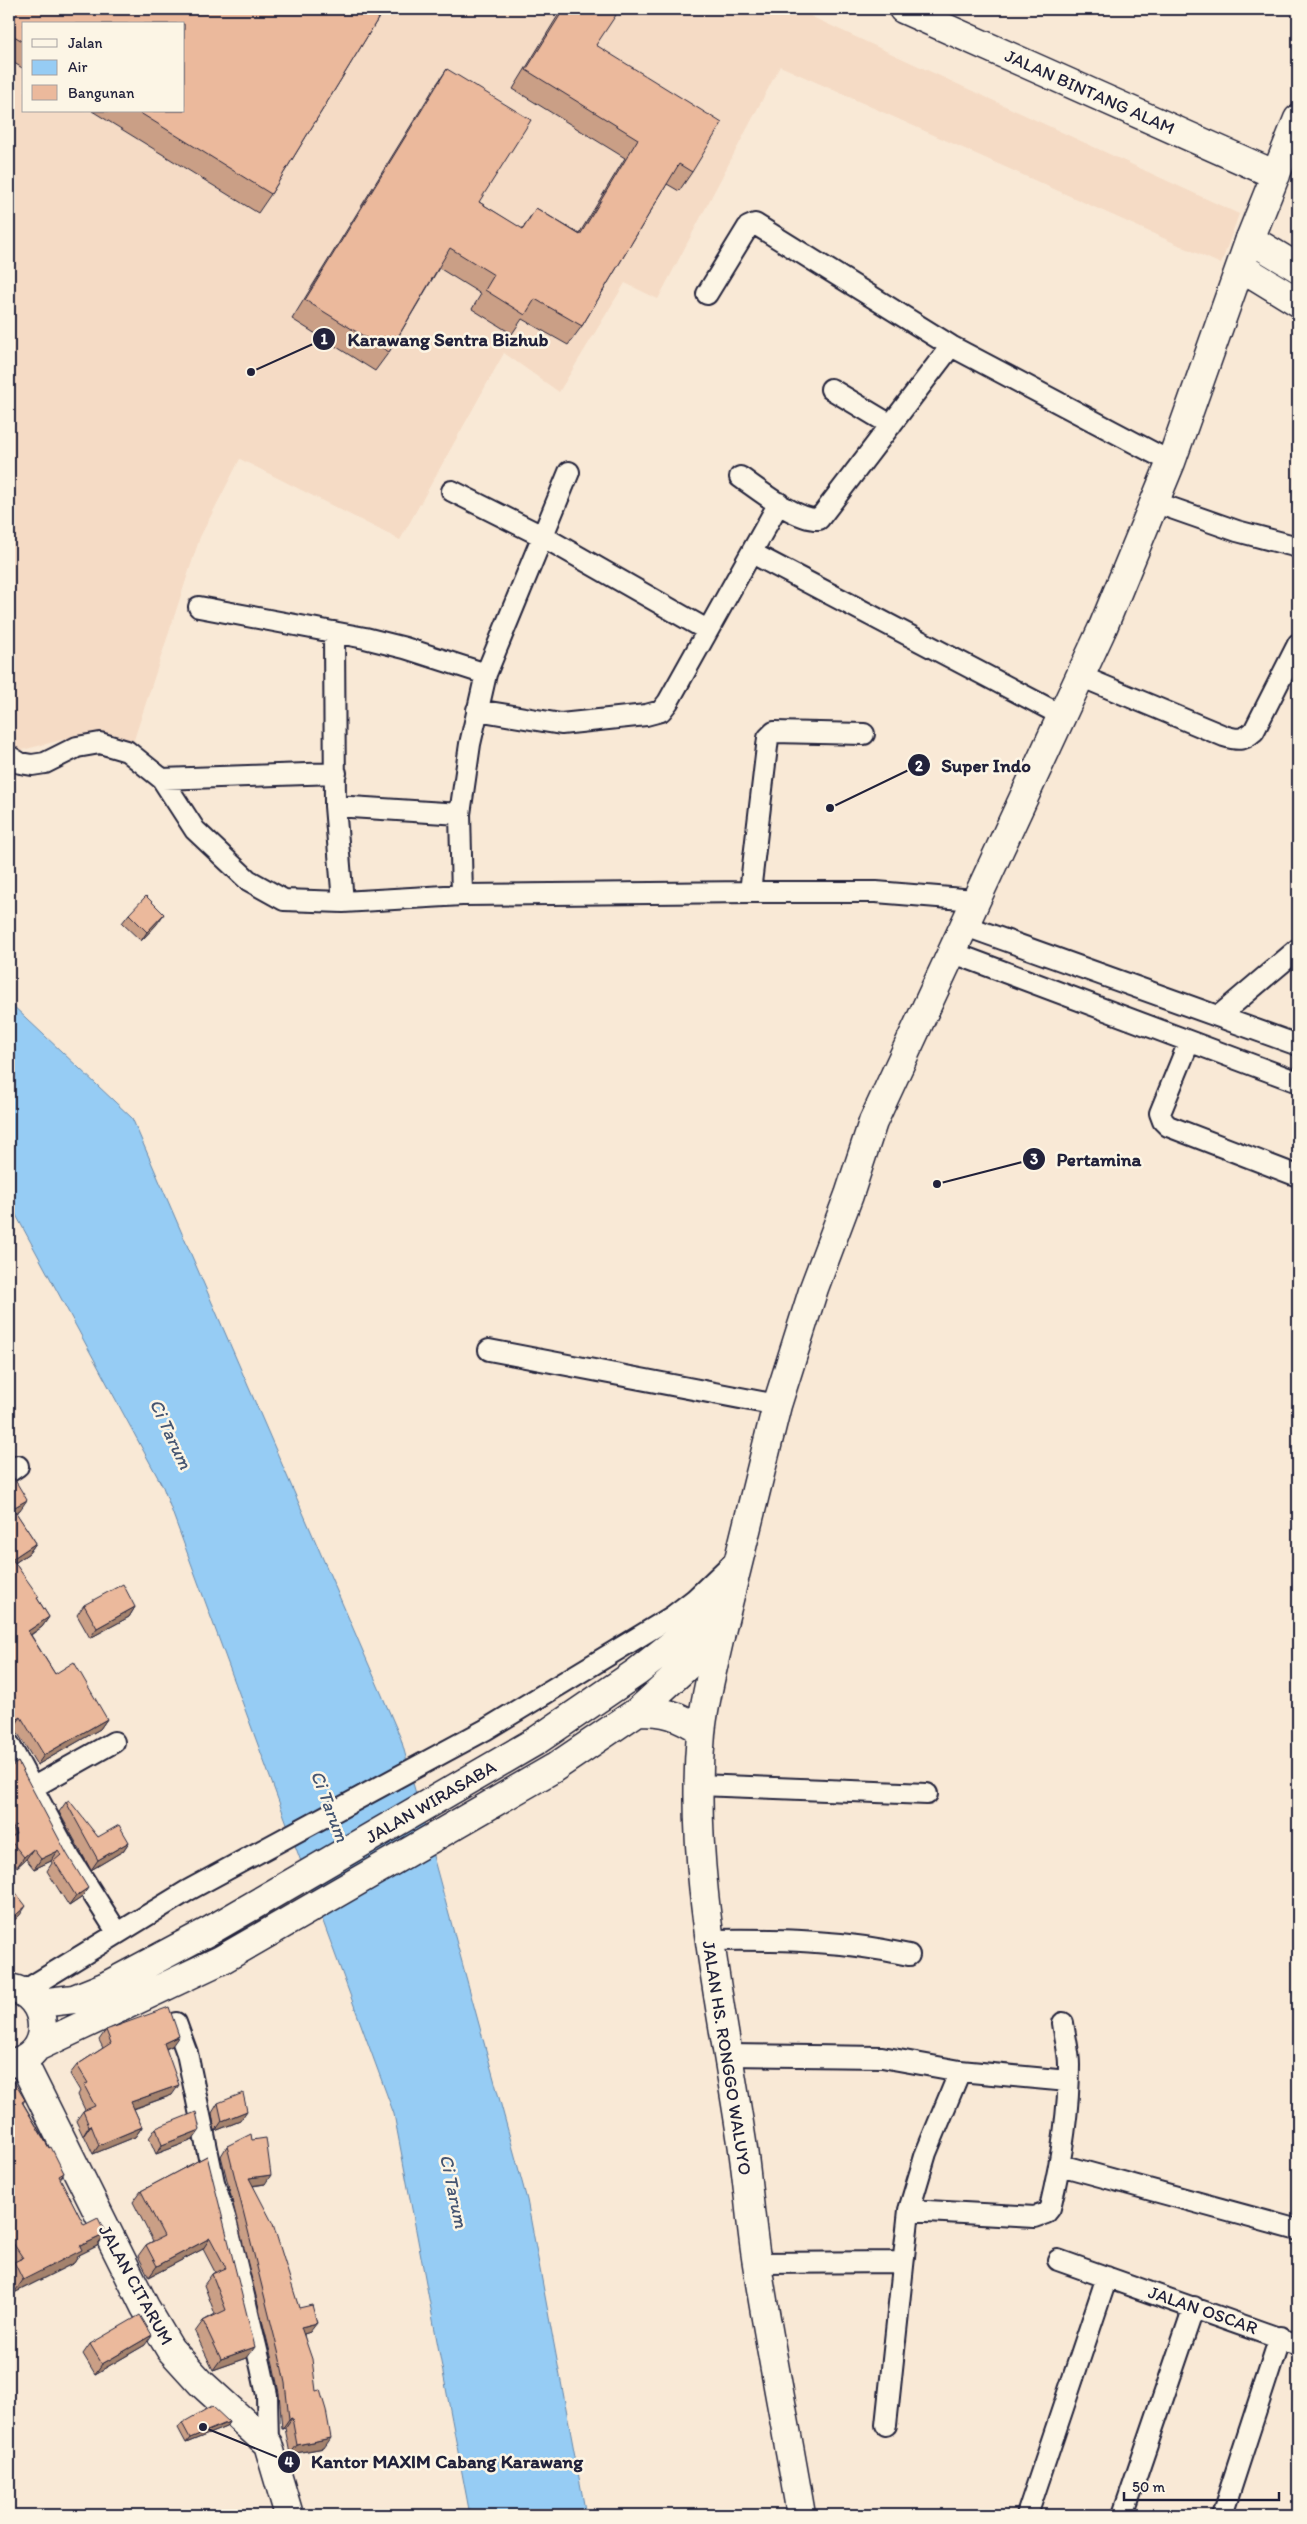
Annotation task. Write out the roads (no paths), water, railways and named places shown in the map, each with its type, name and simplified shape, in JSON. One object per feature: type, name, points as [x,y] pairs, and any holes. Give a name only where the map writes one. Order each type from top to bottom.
[{"type":"main road","name":"JALAN BINTANG ALAM","points":[[903,9],[1276,175]]},
{"type":"main road","name":"JALAN HS. RONGGO WALUYO","points":[[801,2515],[756,2263],[742,2137],[708,1940],[699,1843],[698,1785],[701,1730],[720,1636],[777,1405],[814,1288],[849,1196],[873,1122],[1103,627],[1171,462],[1250,239],[1298,119]]},
{"type":"main road","points":[[1250,239],[1298,268]]},
{"type":"main road","points":[[1241,267],[1298,302]]},
{"type":"main road","name":"JALAN WIRASABA","points":[[21,1993],[48,2002],[74,1999],[104,1987],[211,1930],[536,1741],[637,1672],[728,1600]]},
{"type":"main road","name":"JALAN WIRASABA","points":[[22,2057],[221,1960],[554,1768],[638,1712],[720,1636]]},
{"type":"main road","points":[[638,1712],[661,1711],[682,1717],[701,1730]]},
{"type":"main road","points":[[21,1993],[40,2009],[43,2022],[41,2039],[22,2057]]},
{"type":"main road","name":"JALAN CITARUM","points":[[22,2057],[145,2307],[170,2349],[201,2383],[268,2444]]},
{"type":"main road","points":[[268,2444],[289,2515]]},
{"type":"street","points":[[707,294],[748,227],[755,224],[951,346],[1171,462]]},
{"type":"street","points":[[740,477],[779,503],[811,520],[819,519],[951,346]]},
{"type":"street","points":[[831,389],[892,425]]},
{"type":"street","points":[[462,895],[460,814],[477,710],[486,674],[569,472]]},
{"type":"street","points":[[452,491],[542,536],[707,630]]},
{"type":"street","points":[[1154,502],[1237,531],[1298,547]]},
{"type":"street","points":[[477,710],[561,724],[646,715],[661,711],[668,702],[779,503]]},
{"type":"street","points":[[752,553],[1061,716]]},
{"type":"street","points":[[199,607],[334,632],[405,648],[486,674]]},
{"type":"street","points":[[334,632],[335,806],[343,902]]},
{"type":"street","points":[[1080,676],[1224,736],[1238,740],[1247,738],[1254,731],[1298,644]]},
{"type":"street","points":[[750,892],[768,738],[774,732],[864,734]]},
{"type":"street","points":[[9,756],[20,763],[32,766],[46,763],[77,747],[100,742],[127,751],[162,779],[195,830],[248,880],[284,900],[343,902],[462,895],[876,892],[975,900]]},
{"type":"street","points":[[162,779],[336,773]]},
{"type":"street","points":[[335,806],[460,814]]},
{"type":"street","points":[[963,925],[1298,1045]]},
{"type":"street","points":[[1026,981],[1037,951]]},
{"type":"street","points":[[951,952],[1298,1082]]},
{"type":"street","points":[[1219,1016],[1297,952]]},
{"type":"street","points":[[1189,1042],[1160,1113],[1163,1121],[1168,1126],[1298,1176]]},
{"type":"street","points":[[488,1350],[777,1405]]},
{"type":"street","points":[[21,1993],[117,1932],[187,1891],[485,1730],[673,1616],[739,1557]]},
{"type":"street","points":[[32,1788],[114,1742]]},
{"type":"street","points":[[9,1744],[70,1858],[117,1932]]},
{"type":"street","points":[[698,1785],[927,1794]]},
{"type":"street","points":[[708,1940],[830,1942],[867,1946],[909,1955]]},
{"type":"street","points":[[176,2023],[187,2053],[214,2182],[226,2220],[261,2367],[267,2395],[268,2444]]},
{"type":"street","points":[[909,2210],[1041,2216],[1050,2208],[1060,2165],[1068,2081],[1069,2064],[1063,2023]]},
{"type":"street","points":[[727,2055],[882,2058],[960,2071],[1068,2081]]},
{"type":"street","points":[[886,2425],[909,2210],[926,2153],[960,2071]]},
{"type":"street","points":[[1060,2165],[1298,2230]]},
{"type":"street","name":"JALAN OSCAR","points":[[1058,2260],[1289,2341]]},
{"type":"street","points":[[756,2263],[902,2262]]},
{"type":"street","points":[[1027,2515],[1106,2277]]},
{"type":"street","points":[[1123,2515],[1194,2307]]},
{"type":"street","points":[[1222,2515],[1289,2341]]},
{"type":"water","name":"Ci Tarum","points":[[9,1002],[132,1118],[401,1739],[527,2200],[586,2515],[470,2515],[394,2114],[163,1487],[9,1202]]},
{"type":"place","name":"Karawang Sentra Bizhub","points":[[251,372]]},
{"type":"place","name":"Super Indo","points":[[830,808]]},
{"type":"place","name":"Pertamina","points":[[937,1184]]},
{"type":"place","name":"Kantor MAXIM Cabang Karawang","points":[[203,2427]]}]
